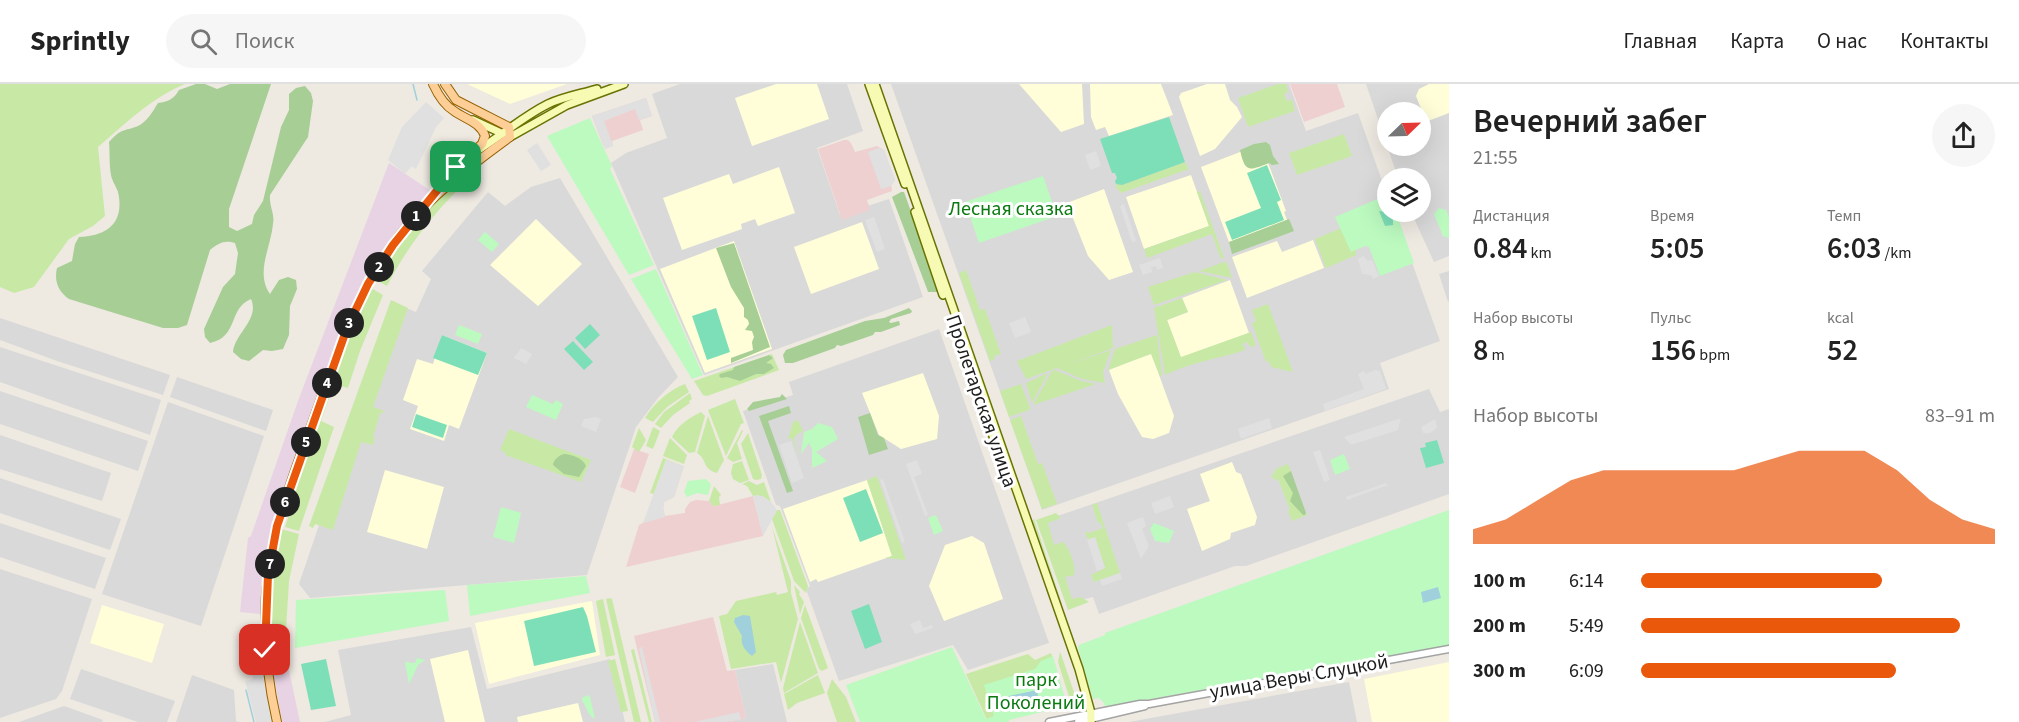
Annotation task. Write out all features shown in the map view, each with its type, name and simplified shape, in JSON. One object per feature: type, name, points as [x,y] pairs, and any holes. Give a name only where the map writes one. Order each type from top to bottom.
[{"type":"main road","points":[[433,84],[444,103],[455,112],[510,137]]},
{"type":"main road","points":[[445,84],[456,100],[509,127]]},
{"type":"main road","points":[[277,722],[266,669],[265,625],[268,575],[280,518],[337,353],[358,303],[393,245],[434,197],[450,174],[473,154],[509,127],[547,105],[567,96],[610,84]]},
{"type":"main road","points":[[434,197],[510,137],[567,105],[624,84]]},
{"type":"main road","name":"Пролетарская улица","points":[[869,84],[1090,717]]},
{"type":"main road","name":"Пролетарская улица","points":[[874,84],[1076,660],[1090,717]]},
{"type":"main road","points":[[470,120],[481,128],[485,136],[482,144],[473,154]]},
{"type":"main road","points":[[509,127],[510,137]]},
{"type":"street","name":"улица Веры Слуцкой","points":[[1049,722],[1090,717],[1140,704],[1449,649]]},
{"type":"street","name":"улица Веры Слуцкой","points":[[1078,722],[1090,717]]},
{"type":"shaded area","points":[[467,84],[567,84],[510,104]]},
{"type":"shaded area","points":[[680,84],[847,84],[863,131],[817,148],[840,215],[889,199],[923,297],[704,375],[611,163],[626,153],[667,138],[652,94]]},
{"type":"shaded area","points":[[776,84],[817,84],[829,119],[752,146],[735,98]]},
{"type":"shaded area","points":[[891,84],[1289,84],[1306,131],[1358,113],[1377,168],[1377,222],[1398,222],[1440,341],[1380,363],[1389,389],[1042,510]]},
{"type":"shaded area","points":[[1019,84],[1082,84],[1084,124],[1061,132]]},
{"type":"shaded area","points":[[1090,84],[1161,84],[1173,115],[1109,136],[1105,127],[1096,130],[1091,117]]},
{"type":"shaded area","points":[[1207,84],[1225,84],[1230,100],[1242,117],[1215,149],[1200,156],[1179,97],[1181,93]]},
{"type":"shaded area","points":[[1290,84],[1337,84],[1345,107],[1304,122]]},
{"type":"shaded area","points":[[1366,84],[1449,84],[1449,256],[1434,262],[1416,222],[1431,222],[1431,168],[1395,168],[1391,156],[1431,156],[1431,102],[1377,102],[1377,116]]},
{"type":"shaded area","points":[[1429,84],[1449,84],[1449,113],[1431,120],[1431,102],[1418,102],[1416,96],[1419,89]]},
{"type":"shaded area","points":[[646,98],[652,116],[640,120],[643,130],[612,141],[613,146],[603,145],[592,116]]},
{"type":"shaded area","points":[[646,98],[652,116],[639,120],[635,109],[604,121],[613,146],[605,149],[592,116]]},
{"type":"shaded area","points":[[426,102],[444,118],[436,127],[416,169],[412,166],[405,174],[388,160],[402,127]]},
{"type":"shaded area","points":[[844,140],[851,143],[855,152],[877,146],[884,150],[895,180],[891,183],[892,191],[867,200],[870,209],[842,220],[818,149]]},
{"type":"shaded area","points":[[537,143],[551,165],[541,171],[527,150]]},
{"type":"shaded area","points":[[1261,144],[1286,211],[1284,212],[1287,220],[1229,242],[1201,167]]},
{"type":"shaded area","points":[[879,148],[884,150],[895,180],[891,186],[881,189],[868,152]]},
{"type":"shaded area","points":[[1096,151],[1101,166],[1090,170],[1085,155]]},
{"type":"shaded area","points":[[389,163],[431,191],[382,250],[365,276],[336,344],[273,523],[260,614],[240,612],[248,538],[251,536],[298,401]]},
{"type":"shaded area","points":[[779,167],[795,213],[758,226],[755,219],[741,224],[742,229],[682,250],[663,198],[729,174],[733,184]]},
{"type":"shaded area","points":[[1191,175],[1209,226],[1144,249],[1126,197]]},
{"type":"shaded area","points":[[560,178],[678,377],[658,398],[636,427],[587,575],[310,598],[299,584],[319,525],[406,308],[416,312],[431,279],[422,271],[488,192],[505,206],[531,187]]},
{"type":"shaded area","points":[[1104,189],[1133,272],[1109,280],[1088,256],[1067,203]]},
{"type":"shaded area","points":[[1124,204],[1136,241],[1132,242],[1120,206]]},
{"type":"shaded area","points":[[874,217],[885,249],[877,252],[865,220]]},
{"type":"shaded area","points":[[536,219],[582,264],[538,306],[490,265]]},
{"type":"shaded area","points":[[862,222],[879,269],[811,294],[794,247]]},
{"type":"shaded area","points":[[1313,240],[1324,268],[1247,298],[1232,257],[1277,241],[1282,252]]},
{"type":"shaded area","points":[[734,241],[772,349],[705,373],[660,269]]},
{"type":"shaded area","points":[[1363,256],[1368,261],[1372,260],[1379,276],[1373,279],[1371,275],[1362,274],[1358,259]]},
{"type":"shaded area","points":[[1160,258],[1163,268],[1157,270],[1156,266],[1151,267],[1152,272],[1143,275],[1139,265]]},
{"type":"shaded area","points":[[1449,271],[1449,301],[1448,302],[1439,274]]},
{"type":"shaded area","points":[[1230,280],[1249,333],[1181,358],[1167,320],[1188,312],[1182,298]]},
{"type":"shaded area","points":[[1025,317],[1031,332],[1015,338],[1009,323]]},
{"type":"shaded area","points":[[0,318],[170,375],[163,395],[0,340]]},
{"type":"shaded area","points":[[939,329],[1049,643],[968,670],[953,645],[839,681],[806,589],[810,586],[780,506],[776,505],[743,411],[793,395],[789,382]]},
{"type":"shaded area","points":[[442,335],[487,353],[459,429],[449,425],[444,441],[410,429],[418,406],[403,400],[417,359],[433,364]]},
{"type":"shaded area","points":[[0,347],[161,400],[150,435],[0,382]]},
{"type":"shaded area","points":[[521,348],[532,354],[526,364],[514,358]]},
{"type":"shaded area","points":[[1151,353],[1174,416],[1169,433],[1153,439],[1142,437],[1118,394],[1109,370]]},
{"type":"shaded area","points":[[1375,370],[1380,371],[1386,389],[1325,411],[1323,404],[1364,389],[1358,374],[1364,371],[1366,374]]},
{"type":"shaded area","points":[[923,373],[939,416],[937,439],[901,449],[879,435],[862,393]]},
{"type":"shaded area","points":[[177,377],[273,410],[266,431],[170,397]]},
{"type":"shaded area","points":[[1429,389],[1440,412],[1449,409],[1449,494],[1246,566],[1235,566],[1099,614],[1093,597],[1070,603],[1043,521]]},
{"type":"shaded area","points":[[0,391],[148,441],[138,471],[0,424]]},
{"type":"shaded area","points":[[168,402],[264,436],[201,626],[102,594]]},
{"type":"shaded area","points":[[596,417],[601,419],[596,432],[581,426],[584,419]]},
{"type":"shaded area","points":[[1269,418],[1272,428],[1241,439],[1238,429]]},
{"type":"shaded area","points":[[1401,418],[1398,430],[1351,445],[1344,437]]},
{"type":"shaded area","points":[[1435,419],[1437,428],[1430,433],[1423,433],[1421,427]]},
{"type":"shaded area","points":[[0,435],[111,473],[102,501],[0,469]]},
{"type":"shaded area","points":[[791,441],[804,478],[792,483],[779,445]]},
{"type":"shaded area","points":[[634,449],[649,454],[635,493],[620,487]]},
{"type":"shaded area","points":[[1320,450],[1330,480],[1324,482],[1313,452]]},
{"type":"shaded area","points":[[666,460],[684,466],[674,497],[664,502],[665,517],[643,523]]},
{"type":"shaded area","points":[[917,460],[922,474],[914,477],[928,515],[925,516],[906,464]]},
{"type":"shaded area","points":[[1232,462],[1236,472],[1241,474],[1257,517],[1255,525],[1231,533],[1230,539],[1202,551],[1187,509],[1210,501],[1200,474]]},
{"type":"shaded area","points":[[684,466],[674,497],[664,502],[665,516],[685,513],[690,502],[696,500],[709,501],[714,506],[753,496],[763,536],[626,567],[639,525],[643,523]]},
{"type":"shaded area","points":[[385,470],[444,487],[427,549],[367,532]]},
{"type":"shaded area","points":[[0,478],[121,519],[110,550],[0,513]]},
{"type":"shaded area","points":[[883,479],[905,542],[902,543],[880,480]]},
{"type":"shaded area","points":[[867,480],[892,556],[818,582],[816,579],[810,582],[783,509]]},
{"type":"shaded area","points":[[1386,483],[1388,485],[1347,500],[1346,497]]},
{"type":"shaded area","points":[[757,495],[771,502],[777,510],[763,536],[753,496]]},
{"type":"shaded area","points":[[1170,496],[1174,507],[1155,514],[1151,503]]},
{"type":"shaded area","points":[[1143,517],[1146,526],[1142,529],[1149,546],[1141,559],[1127,523]]},
{"type":"shaded area","points":[[0,523],[106,558],[95,589],[0,557]]},
{"type":"shaded area","points":[[972,536],[984,543],[1003,599],[944,621],[929,586],[945,545]]},
{"type":"shaded area","points":[[1095,537],[1105,568],[1097,571],[1087,540]]},
{"type":"shaded area","points":[[0,569],[92,599],[62,691],[56,699],[0,718]]},
{"type":"shaded area","points":[[1120,573],[1122,579],[1102,586],[1100,580]]},
{"type":"shaded area","points":[[592,601],[600,655],[489,684],[475,623]]},
{"type":"shaded area","points":[[102,605],[164,624],[152,663],[90,643]]},
{"type":"shaded area","points":[[713,617],[727,671],[735,670],[746,718],[730,722],[655,722],[634,636]]},
{"type":"shaded area","points":[[920,620],[923,628],[932,625],[933,628],[915,634],[910,624]]},
{"type":"shaded area","points":[[471,627],[487,689],[610,659],[625,722],[325,722],[351,715],[338,650]]},
{"type":"shaded area","points":[[642,647],[660,722],[655,722],[639,648]]},
{"type":"shaded area","points":[[468,650],[485,722],[445,722],[430,659]]},
{"type":"shaded area","points":[[261,661],[273,722],[256,722],[245,681],[253,679],[251,662]]},
{"type":"shaded area","points":[[271,661],[287,661],[300,722],[282,722]]},
{"type":"shaded area","points":[[1449,662],[1449,722],[1372,722],[1364,679]]},
{"type":"shaded area","points":[[773,664],[787,722],[730,722],[746,718],[735,670]]},
{"type":"shaded area","points":[[81,669],[175,701],[167,722],[138,722],[70,699]]},
{"type":"shaded area","points":[[192,675],[234,690],[236,721],[239,722],[176,722]]},
{"type":"shaded area","points":[[1349,682],[1357,722],[1129,722]]},
{"type":"shaded area","points":[[578,703],[583,722],[518,722],[517,717]]},
{"type":"shaded area","points":[[64,706],[103,720],[102,722],[19,722]]},
{"type":"shaded area","points":[[739,712],[741,719],[726,722],[695,722]]},
{"type":"green space","points":[[0,84],[185,84],[150,104],[98,147],[105,216],[93,226],[69,239],[34,287],[14,293],[0,287]]},
{"type":"green space","points":[[196,84],[205,84],[217,89],[230,84],[271,84],[229,209],[229,227],[237,231],[252,224],[254,215],[263,201],[281,127],[289,110],[289,94],[296,88],[305,86],[311,93],[313,101],[308,137],[270,195],[273,220],[264,277],[270,294],[279,280],[288,277],[296,280],[297,289],[290,306],[289,335],[283,349],[263,350],[249,361],[241,359],[233,352],[250,320],[253,306],[251,299],[239,309],[230,329],[219,340],[210,343],[205,337],[204,329],[223,287],[235,274],[238,253],[235,243],[222,243],[210,250],[187,325],[178,328],[163,328],[69,299],[62,293],[56,277],[57,268],[72,261],[75,244],[79,237],[98,234],[112,226],[116,220],[119,203],[118,192],[111,175],[109,142],[120,132],[144,122],[158,103],[175,96],[179,90]]},
{"type":"green space","points":[[1278,84],[1286,84],[1288,92],[1284,94],[1287,101],[1292,100],[1295,111],[1248,127],[1238,98]]},
{"type":"green space","points":[[1169,117],[1185,162],[1122,185],[1116,184],[1117,178],[1115,173],[1112,173],[1100,139]]},
{"type":"green space","points":[[590,118],[612,166],[610,169],[654,265],[629,275],[547,136]]},
{"type":"green space","points":[[1344,134],[1352,156],[1297,175],[1289,153]]},
{"type":"green space","points":[[1266,142],[1270,145],[1273,156],[1279,164],[1269,163],[1257,168],[1246,166],[1240,150]]},
{"type":"green space","points":[[1185,162],[1189,169],[1121,193],[1116,187],[1116,184],[1122,185]]},
{"type":"green space","points":[[1267,165],[1281,200],[1277,202],[1284,220],[1232,240],[1225,222],[1261,208],[1247,173]]},
{"type":"green space","name":"Лесная сказка","points":[[1043,176],[1057,216],[979,243],[965,202]]},
{"type":"green space","points":[[462,178],[469,179],[424,229],[404,256],[387,286],[378,281],[409,231],[439,197]]},
{"type":"green space","points":[[1200,191],[1224,258],[1221,259],[1212,234],[1147,258],[1144,249],[1209,226],[1197,192]]},
{"type":"green space","points":[[904,192],[939,290],[937,292],[928,292],[892,197]]},
{"type":"green space","points":[[1377,199],[1377,222],[1400,222],[1414,263],[1380,276],[1369,247],[1365,246],[1351,252],[1335,217]]},
{"type":"green space","points":[[1439,208],[1446,210],[1449,217],[1449,238],[1443,236],[1434,214]]},
{"type":"green space","points":[[1289,219],[1294,231],[1232,254],[1229,242]]},
{"type":"green space","points":[[1383,222],[1393,222],[1393,225],[1385,226]]},
{"type":"green space","points":[[1344,227],[1364,246],[1356,250],[1356,255],[1326,268],[1315,239]]},
{"type":"green space","points":[[485,232],[499,244],[492,252],[478,240]]},
{"type":"green space","points":[[734,243],[770,347],[731,363],[731,358],[753,350],[754,337],[752,331],[745,330],[749,324],[744,317],[744,308],[731,287],[716,248]]},
{"type":"green space","points":[[1227,263],[1232,278],[1199,271]]},
{"type":"green space","points":[[656,269],[703,375],[692,379],[631,279]]},
{"type":"green space","points":[[966,270],[980,310],[985,309],[1001,354],[994,356],[995,359],[990,361],[959,273]]},
{"type":"green space","points":[[1195,272],[1227,280],[1154,305],[1148,287]]},
{"type":"green space","points":[[371,288],[383,295],[360,351],[348,388],[334,384],[321,421],[334,427],[299,531],[285,527],[293,503],[291,502],[294,495],[291,494],[340,356]]},
{"type":"green space","points":[[1182,298],[1188,312],[1167,320],[1181,357],[1251,332],[1256,345],[1250,347],[1247,342],[1243,344],[1245,350],[1165,375],[1154,308]]},
{"type":"green space","points":[[391,300],[408,308],[373,407],[384,411],[380,413],[373,445],[361,442],[333,530],[315,524],[313,528],[309,526]]},
{"type":"green space","points":[[1268,304],[1293,372],[1271,367],[1269,361],[1266,362],[1252,323],[1256,321],[1252,310]]},
{"type":"green space","points":[[716,308],[730,352],[707,360],[692,316]]},
{"type":"green space","points":[[909,308],[911,313],[891,319],[889,322],[899,321],[900,325],[841,346],[837,345],[835,348],[793,363],[785,363],[783,355],[786,350],[865,321],[884,318]]},
{"type":"green space","points":[[590,324],[600,335],[585,349],[575,338]]},
{"type":"green space","points":[[459,325],[482,334],[478,344],[455,335]]},
{"type":"green space","points":[[1112,325],[1113,348],[1064,366],[1111,350],[1103,372],[1105,383],[1082,379],[1057,368],[1026,379],[1017,361]]},
{"type":"green space","points":[[442,335],[487,353],[478,375],[433,358]]},
{"type":"green space","points":[[1157,335],[1162,376],[1151,354],[1108,370],[1115,349]]},
{"type":"green space","points":[[573,341],[593,362],[584,370],[564,349]]},
{"type":"green space","points":[[772,354],[779,370],[707,396],[703,395],[694,381]]},
{"type":"green space","points":[[769,355],[773,358],[766,363],[771,364],[774,368],[764,374],[756,374],[740,381],[719,376],[733,370],[734,367]]},
{"type":"green space","points":[[1055,370],[1081,381],[1096,384],[1033,405],[1052,371]]},
{"type":"green space","points":[[1048,373],[1032,403],[1026,383]]},
{"type":"green space","points":[[685,384],[689,392],[667,407],[653,422],[645,418],[662,398]]},
{"type":"green space","points":[[1021,384],[1030,408],[1009,417],[1000,391]]},
{"type":"green space","points":[[690,393],[692,399],[690,403],[673,415],[661,428],[655,424],[664,412]]},
{"type":"green space","points":[[782,394],[787,399],[749,411],[747,409],[753,402],[780,397]]},
{"type":"green space","points":[[532,395],[553,404],[556,400],[563,404],[556,420],[526,407]]},
{"type":"green space","points":[[735,399],[744,423],[741,424],[726,456],[708,410]]},
{"type":"green space","points":[[789,406],[791,413],[768,421],[793,491],[787,493],[759,416]]},
{"type":"green space","points":[[701,412],[705,416],[695,452],[689,453],[672,437],[681,425]]},
{"type":"green space","points":[[870,413],[878,435],[884,438],[888,449],[869,455],[858,417]]},
{"type":"green space","points":[[416,414],[447,425],[443,438],[412,427]]},
{"type":"green space","points":[[708,416],[724,460],[717,473],[709,469],[697,453]]},
{"type":"green space","points":[[1021,416],[1038,464],[1042,463],[1057,504],[1042,509],[1010,420]]},
{"type":"green space","points":[[798,420],[803,431],[794,439],[800,458],[792,438],[788,439],[793,422]]},
{"type":"green space","points":[[818,423],[832,427],[838,439],[816,452],[827,461],[812,468],[812,449],[809,443],[801,454],[804,432],[812,429]]},
{"type":"green space","points":[[653,427],[660,431],[653,449],[646,446]]},
{"type":"green space","points":[[639,428],[646,440],[639,452],[632,447]]},
{"type":"green space","points":[[509,429],[591,460],[581,482],[505,455],[506,453],[500,450]]},
{"type":"green space","points":[[742,430],[737,443],[742,459],[733,462],[727,458]]},
{"type":"green space","points":[[748,433],[762,475],[761,479],[753,479],[741,444]]},
{"type":"green space","points":[[670,438],[687,455],[684,464],[663,456]]},
{"type":"green space","points":[[1437,440],[1444,463],[1426,468],[1420,448],[1426,447],[1425,443]]},
{"type":"green space","points":[[565,454],[577,457],[585,463],[586,466],[579,477],[564,474],[553,465],[557,458]]},
{"type":"green space","points":[[1344,454],[1350,469],[1335,475],[1330,460]]},
{"type":"green space","points":[[663,458],[684,466],[666,460],[654,494],[650,493]]},
{"type":"green space","points":[[742,461],[749,480],[740,483],[733,479],[731,473],[733,464]]},
{"type":"green space","points":[[1288,464],[1307,515],[1292,521],[1278,479],[1271,477],[1276,469]]},
{"type":"green space","points":[[1291,471],[1305,515],[1290,501],[1293,493],[1283,476]]},
{"type":"green space","points":[[877,476],[906,560],[885,558],[892,556],[867,480]]},
{"type":"green space","points":[[706,479],[711,484],[708,495],[697,493],[687,497],[684,492],[688,481]]},
{"type":"green space","points":[[749,481],[757,485],[764,482],[771,502],[762,496],[753,496],[747,486],[742,484]]},
{"type":"green space","points":[[714,486],[721,495],[720,505],[713,506],[709,501]]},
{"type":"green space","points":[[866,489],[883,533],[860,542],[843,498]]},
{"type":"green space","points":[[1097,503],[1120,573],[1094,582],[1091,575],[1105,568],[1095,537],[1088,540],[1085,532],[1089,533],[1103,528],[1100,522],[1098,523],[1092,505]]},
{"type":"green space","points":[[501,507],[521,513],[514,543],[493,537]]},
{"type":"green space","points":[[777,510],[780,510],[808,586],[806,593],[794,581],[772,519]]},
{"type":"green space","points":[[1449,510],[1449,647],[1105,707],[1099,698],[1093,699],[1079,645],[1105,635],[1105,633]]},
{"type":"green space","points":[[1056,513],[1061,518],[1048,523],[1054,545],[1063,542],[1072,557],[1074,575],[1065,577],[1072,599],[1081,597],[1089,602],[1068,610],[1036,520]]},
{"type":"green space","points":[[936,515],[943,531],[934,535],[928,518]]},
{"type":"green space","points":[[1034,519],[1062,604],[1060,604],[1031,522]]},
{"type":"green space","points":[[1154,523],[1174,531],[1169,543],[1155,541],[1150,529]]},
{"type":"green space","points":[[772,527],[791,581],[791,593],[798,619],[781,683],[776,662],[731,669],[719,616],[727,614],[736,601],[776,592],[777,595],[788,592]]},
{"type":"green space","points":[[281,529],[299,534],[289,581],[285,646],[269,649],[272,577]]},
{"type":"green space","points":[[586,576],[590,593],[470,616],[467,585]]},
{"type":"green space","points":[[794,585],[804,602],[800,614]]},
{"type":"green space","points":[[445,590],[449,621],[295,648],[296,600]]},
{"type":"green space","points":[[610,598],[641,722],[634,722],[606,599]]},
{"type":"green space","points":[[603,599],[615,655],[606,657],[596,601]]},
{"type":"green space","points":[[869,604],[882,642],[865,649],[851,611]]},
{"type":"green space","points":[[805,605],[828,668],[822,671],[819,669],[801,618]]},
{"type":"green space","points":[[583,607],[596,652],[534,666],[524,621]]},
{"type":"green space","points":[[800,622],[818,673],[784,693],[783,688]]},
{"type":"green space","name":"парк Поколений","points":[[952,647],[986,719],[994,716],[984,685],[1035,669],[1041,661],[1053,656],[1067,706],[1009,720],[1009,722],[860,722],[846,685]]},
{"type":"green space","points":[[634,649],[652,722],[649,722],[631,650]]},
{"type":"green space","points":[[1060,652],[1078,704],[1072,706],[1058,662]]},
{"type":"green space","points":[[1051,653],[1054,662],[988,722],[966,674],[1028,654],[1035,660]]},
{"type":"green space","points":[[417,658],[425,660],[418,665],[409,684],[405,663],[408,661],[415,663]]},
{"type":"green space","points":[[326,659],[336,706],[311,710],[301,664]]},
{"type":"green space","points":[[615,659],[628,711],[621,712],[608,661]]},
{"type":"green space","points":[[818,675],[825,693],[797,703],[788,710],[784,694]]},
{"type":"green space","points":[[832,679],[846,697],[856,722],[837,722],[827,693]]},
{"type":"green space","points":[[588,695],[595,719],[589,714],[582,701],[582,698]]},
{"type":"water","points":[[1438,587],[1441,598],[1423,603],[1421,592]]},
{"type":"water","points":[[743,615],[750,616],[756,652],[752,656],[744,647],[742,636],[734,622],[735,618]]},
{"type":"water","points":[[1037,690],[1039,702],[1011,708],[1009,696]]},
{"type":"waterway","points":[[413,84],[417,100]]},
{"type":"waterway","points":[[246,690],[254,722]]},
{"type":"route","points":[[265,650],[268,575],[277,526],[337,353],[368,284],[393,245],[456,167]]}]
